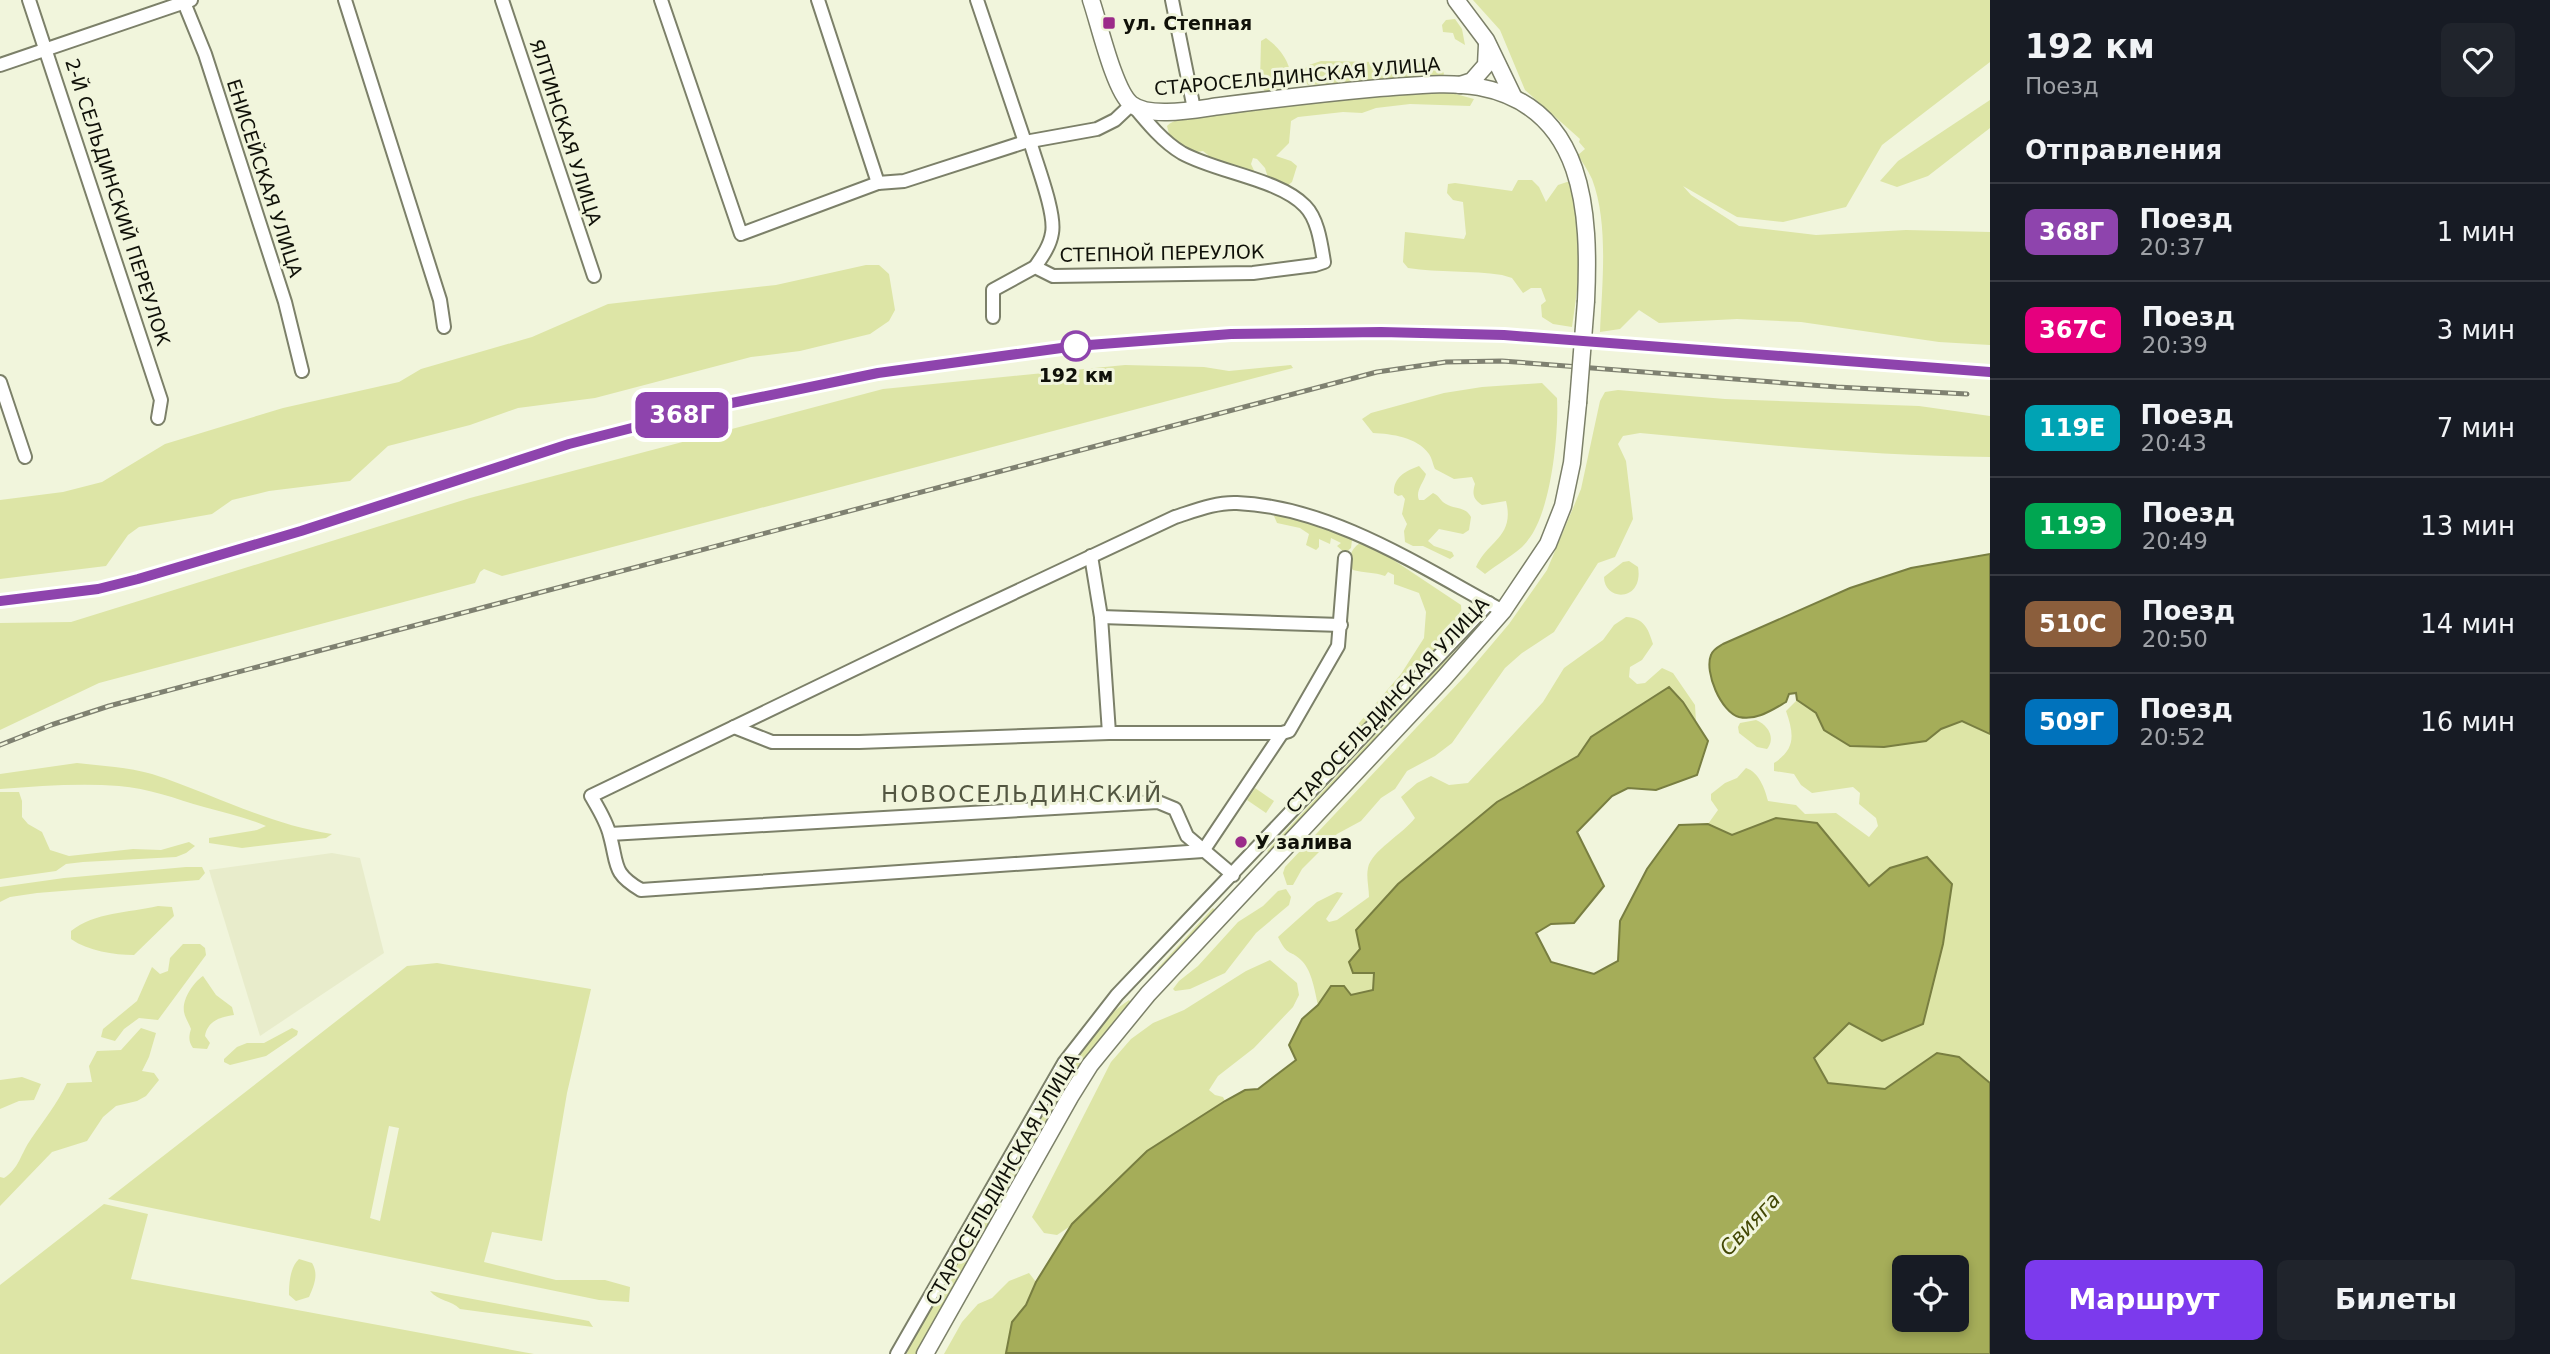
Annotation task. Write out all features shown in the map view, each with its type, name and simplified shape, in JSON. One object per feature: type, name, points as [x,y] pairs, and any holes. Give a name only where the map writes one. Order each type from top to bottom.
[{"type":"main road","points":[[1091,0],[1116,78],[1132,104]]},
{"type":"main road","points":[[1456,0],[1486,40],[1513,96]]},
{"type":"main road","points":[[1458,85],[1472,81],[1486,65],[1486,40]]},
{"type":"main road","name":"СТАРОСЕЛЬДИНСКАЯ УЛИЦА","points":[[925,1354],[1090,1065],[1149,994],[1444,678],[1496,607],[1548,544],[1563,506],[1572,463],[1586,301],[1586,210],[1574,167],[1564,148],[1543,119],[1528,105],[1513,96],[1479,87],[1458,85],[1380,88],[1194,109],[1149,111],[1132,104]]},
{"type":"street","name":"2-Й СЕЛЬДИНСКИЙ ПЕРЕУЛОК","points":[[29,0],[161,400],[158,418]]},
{"type":"street","points":[[345,0],[440,300],[444,327]]},
{"type":"street","name":"ЯЛТИНСКАЯ УЛИЦА","points":[[502,0],[594,276]]},
{"type":"street","points":[[661,0],[741,234],[878,183],[904,181],[1028,142],[1097,129],[1115,120],[1132,104]]},
{"type":"street","points":[[818,0],[878,183]]},
{"type":"street","points":[[976,0],[1028,142],[1052,217],[1053,231],[1049,245],[1035,267]]},
{"type":"street","points":[[1172,0],[1194,109]]},
{"type":"street","points":[[0,65],[186,1]]},
{"type":"street","name":"ЕНИСЕЙСКАЯ УЛИЦА","points":[[186,1],[285,302],[302,371]]},
{"type":"street","name":"СТЕПНОЙ ПЕРЕУЛОК","points":[[993,317],[993,289],[1035,267],[1053,276],[1213,274],[1253,273],[1324,262],[1315,223],[1307,207],[1289,194],[1182,152],[1152,128],[1132,104]]},
{"type":"street","points":[[0,382],[25,457]]},
{"type":"street","points":[[897,1354],[1064,1063],[1117,995],[1496,607],[1363,537],[1321,519],[1236,503],[1204,508],[1175,517],[1091,556],[591,796],[610,834],[615,867],[626,881],[641,890],[1203,851]]},
{"type":"street","points":[[1091,556],[1101,617],[1109,733]]},
{"type":"street","points":[[734,727],[772,742],[859,742],[1109,733],[1289,732],[1338,646],[1345,558]]},
{"type":"street","points":[[1101,617],[1341,625]]},
{"type":"street","points":[[1203,851],[1282,733]]},
{"type":"street","points":[[610,834],[1158,802],[1175,809],[1187,836],[1233,875]]},
{"type":"street","points":[[1132,979],[1149,994]]},
{"type":"shaded area","points":[[1473,0],[1990,0],[1990,62],[1882,145],[1846,207],[1783,222],[1737,217],[1683,186],[1691,195],[1739,226],[1816,235],[1906,230],[1990,232],[1990,345],[1939,342],[1801,322],[1737,319],[1659,323],[1639,310],[1620,329],[1600,332],[1603,234],[1592,179],[1578,155],[1585,149],[1579,142],[1580,139],[1525,90],[1500,30]]},
{"type":"shaded area","points":[[1455,19],[1462,29],[1465,45],[1455,39],[1453,33],[1443,32],[1442,25],[1446,20]]},
{"type":"shaded area","points":[[1266,38],[1283,55],[1290,72],[1290,78],[1272,93],[1265,92],[1260,82],[1261,41]]},
{"type":"shaded area","points":[[1321,61],[1434,63],[1441,66],[1444,74],[1441,78],[1308,85],[1303,79],[1303,70]]},
{"type":"shaded area","points":[[1448,92],[1474,99],[1470,106],[1410,104],[1376,108],[1362,113],[1343,112],[1298,117],[1291,121],[1289,143],[1276,156],[1297,166],[1292,182],[1287,186],[1269,181],[1265,168],[1257,159],[1253,158],[1251,164],[1258,179],[1210,162],[1203,151],[1191,153],[1172,146],[1167,126],[1184,117],[1211,112]]},
{"type":"shaded area","points":[[1990,100],[1990,128],[1928,176],[1897,187],[1880,181],[1898,161]]},
{"type":"shaded area","points":[[1518,180],[1532,180],[1539,187],[1546,202],[1558,185],[1570,181],[1580,235],[1579,272],[1572,327],[1553,324],[1542,317],[1541,305],[1546,301],[1541,288],[1531,288],[1523,293],[1512,278],[1502,275],[1408,268],[1403,262],[1405,232],[1464,239],[1466,234],[1463,202],[1453,200],[1447,193],[1448,184],[1512,191]]},
{"type":"shaded area","points":[[866,265],[879,265],[889,274],[895,310],[889,321],[870,334],[800,351],[751,357],[595,398],[518,408],[470,425],[388,446],[350,481],[269,491],[232,500],[212,514],[139,527],[128,535],[106,566],[0,579],[0,500],[63,492],[102,482],[165,444],[283,408],[399,382],[421,369],[532,337],[608,304],[776,285]]},
{"type":"shaded area","points":[[1125,365],[1204,367],[1229,371],[1291,365],[1293,368],[502,576],[484,569],[475,583],[99,683],[0,730],[0,623],[71,622],[470,498],[883,389]]},
{"type":"shaded area","points":[[1542,383],[1557,398],[1555,451],[1543,511],[1524,544],[1485,574],[1476,567],[1504,531],[1508,513],[1506,501],[1482,505],[1474,496],[1475,484],[1472,477],[1454,479],[1435,469],[1424,448],[1411,440],[1373,433],[1362,419],[1371,413],[1444,393],[1482,387]]},
{"type":"shaded area","points":[[1618,390],[1725,399],[1919,406],[1990,416],[1990,457],[1859,452],[1640,433],[1623,436],[1618,444],[1626,461],[1633,519],[1615,557],[1598,563],[1554,632],[1505,668],[1452,743],[1407,771],[1395,789],[1381,798],[1361,821],[1337,834],[1302,869],[1293,885],[1287,885],[1283,873],[1285,867],[1465,676],[1509,624],[1547,570],[1581,489],[1600,401],[1605,392]]},
{"type":"shaded area","points":[[1419,466],[1426,474],[1419,490],[1419,500],[1424,500],[1433,493],[1444,503],[1463,510],[1471,517],[1469,530],[1463,534],[1439,529],[1428,541],[1452,552],[1454,556],[1450,559],[1423,546],[1413,546],[1405,542],[1404,531],[1407,524],[1402,514],[1405,499],[1394,493],[1394,488],[1401,476]]},
{"type":"shaded area","points":[[1277,513],[1302,519],[1322,529],[1341,532],[1352,540],[1351,548],[1345,553],[1337,546],[1341,543],[1331,538],[1330,544],[1319,539],[1319,547],[1316,550],[1306,545],[1309,534],[1300,528],[1277,523],[1274,516]]},
{"type":"shaded area","points":[[1360,543],[1371,545],[1461,605],[1462,619],[1457,630],[1334,760],[1330,757],[1401,674],[1424,638],[1426,612],[1419,593],[1394,584],[1394,575],[1388,572],[1385,576],[1353,570],[1350,555]]},
{"type":"shaded area","points":[[1629,561],[1638,567],[1635,587],[1623,594],[1610,591],[1604,577],[1623,562]]},
{"type":"shaded area","points":[[1626,617],[1637,619],[1644,625],[1653,644],[1642,660],[1630,667],[1629,677],[1637,684],[1645,683],[1662,668],[1673,673],[1695,705],[1696,722],[1669,687],[1591,737],[1578,756],[1497,802],[1398,884],[1356,930],[1374,973],[1373,990],[1350,995],[1332,986],[1318,1005],[1308,970],[1298,957],[1284,948],[1278,937],[1317,902],[1337,892],[1343,893],[1326,919],[1329,922],[1337,920],[1369,897],[1367,875],[1370,862],[1415,818],[1401,797],[1417,783],[1431,776],[1449,785],[1468,783],[1543,702],[1564,668],[1603,640],[1614,625]]},
{"type":"shaded area","points":[[1464,645],[1273,856],[1267,851],[1442,664]]},
{"type":"shaded area","points":[[1797,700],[1816,713],[1824,731],[1926,741],[1941,729],[1962,721],[1990,734],[1990,1083],[1959,1057],[1937,1053],[1885,1089],[1828,1083],[1814,1058],[1849,1023],[1923,1024],[1943,944],[1952,884],[1890,868],[1869,886],[1817,823],[1776,818],[1732,835],[1708,824],[1718,810],[1711,800],[1711,794],[1737,778],[1746,768],[1758,777],[1768,801],[1796,805],[1805,814],[1836,813],[1869,837],[1878,826],[1876,818],[1859,804],[1860,793],[1853,787],[1812,793],[1801,785],[1794,774],[1774,771],[1774,763],[1790,746],[1792,734],[1786,711]]},
{"type":"shaded area","points":[[1756,720],[1764,725],[1771,736],[1767,749],[1757,747],[1739,733],[1740,723]]},
{"type":"shaded area","points":[[77,763],[152,774],[262,816],[332,834],[326,838],[242,848],[209,843],[209,838],[266,826],[151,791],[90,785],[0,789],[0,774]]},
{"type":"shaded area","points":[[1255,788],[1274,801],[1266,813],[1247,800]]},
{"type":"shaded area","points":[[0,792],[19,792],[22,817],[42,832],[50,850],[69,856],[133,849],[161,850],[189,842],[195,846],[176,857],[66,864],[56,871],[0,879]]},
{"type":"shaded area","points":[[332,853],[360,858],[384,953],[260,1036],[209,870]]},
{"type":"shaded area","points":[[202,867],[205,873],[199,880],[37,893],[10,897],[0,902],[0,887],[64,878]]},
{"type":"shaded area","points":[[1286,889],[1291,897],[1289,905],[1256,933],[1225,973],[1190,989],[1173,989],[1238,922],[1263,906],[1278,891]]},
{"type":"shaded area","points":[[158,906],[172,907],[174,916],[134,955],[85,947],[71,939],[71,931],[90,920]]},
{"type":"shaded area","points":[[1213,908],[1218,914],[1156,976],[1158,968]]},
{"type":"shaded area","points":[[183,944],[200,944],[205,948],[206,955],[158,1020],[139,1018],[124,1029],[115,1041],[101,1037],[103,1029],[137,1001],[152,967],[160,974],[168,971],[170,958]]},
{"type":"shaded area","points":[[1270,960],[1297,983],[1299,995],[1293,1007],[1254,1048],[1218,1076],[1209,1090],[1223,1097],[1225,1101],[1147,1151],[1072,1225],[1057,1235],[1044,1233],[1032,1217],[1111,1062],[1131,1039],[1153,1023],[1184,1010],[1246,971]]},
{"type":"shaded area","points":[[437,963],[591,989],[567,1093],[542,1241],[492,1232],[484,1262],[556,1280],[605,1280],[630,1287],[629,1302],[599,1300],[108,1199],[407,966]],"holes":[[[389,1126],[399,1128],[380,1221],[370,1218]]]},
{"type":"shaded area","points":[[203,976],[216,995],[232,1007],[234,1015],[220,1018],[209,1026],[205,1036],[210,1043],[207,1049],[193,1048],[191,1045],[191,1029],[184,1012],[189,992]]},
{"type":"shaded area","points":[[1129,1000],[1132,1004],[919,1351],[917,1354],[907,1354],[908,1346],[1087,1038]]},
{"type":"shaded area","points":[[141,1028],[156,1033],[142,1071],[154,1073],[159,1080],[146,1096],[116,1106],[103,1117],[87,1141],[52,1152],[0,1206],[0,1177],[4,1178],[16,1165],[67,1083],[92,1082],[89,1066],[97,1051],[121,1050]]},
{"type":"shaded area","points":[[292,1028],[298,1031],[297,1035],[266,1056],[230,1065],[224,1062],[237,1047],[247,1043],[264,1043]]},
{"type":"shaded area","points":[[22,1077],[41,1084],[34,1100],[19,1101],[0,1109],[0,1080]]},
{"type":"shaded area","points":[[104,1204],[148,1214],[131,1279],[534,1354],[0,1354],[0,1285]]},
{"type":"shaded area","points":[[299,1259],[312,1263],[315,1276],[309,1297],[296,1301],[289,1295],[289,1286],[292,1271]]},
{"type":"shaded area","points":[[1029,1273],[1036,1282],[1026,1305],[1012,1322],[1006,1354],[944,1354],[962,1322],[978,1304],[992,1298],[1009,1281]]},
{"type":"shaded area","points":[[430,1291],[589,1321],[593,1327],[460,1309]]},
{"type":"water","points":[[1990,554],[1990,734],[1962,721],[1941,729],[1926,741],[1884,747],[1850,746],[1824,730],[1816,713],[1797,700],[1796,693],[1789,694],[1786,702],[1769,711],[1745,718],[1732,714],[1720,700],[1712,681],[1709,662],[1713,651],[1723,644],[1850,588],[1911,568]]},
{"type":"water","name":"Свияга","points":[[1669,687],[1683,702],[1708,741],[1697,775],[1656,790],[1628,788],[1612,796],[1577,832],[1604,886],[1574,923],[1551,924],[1536,933],[1551,962],[1594,974],[1618,961],[1620,921],[1647,869],[1679,825],[1708,824],[1732,835],[1776,818],[1817,823],[1869,886],[1890,868],[1927,857],[1952,884],[1943,944],[1923,1024],[1882,1041],[1849,1023],[1814,1058],[1828,1083],[1885,1089],[1937,1053],[1959,1057],[1990,1083],[1990,1354],[1006,1353],[1012,1322],[1026,1305],[1036,1282],[1072,1224],[1147,1151],[1225,1101],[1245,1090],[1258,1089],[1296,1060],[1289,1045],[1302,1019],[1318,1005],[1331,986],[1344,986],[1351,995],[1373,990],[1374,973],[1353,973],[1349,962],[1360,949],[1356,930],[1398,884],[1497,802],[1578,756],[1591,737]]},
{"type":"railway","points":[[0,602],[98,589],[138,579],[301,531],[569,444],[722,405],[878,373],[1076,346],[1231,334],[1381,332],[1504,335],[1990,372]]},
{"type":"railway","points":[[0,745],[109,706],[1377,372],[1446,362],[1502,361],[1837,387],[1967,394]]},
{"type":"train","name":"368Г","points":[[0,601],[98,589],[138,579],[301,531],[569,444],[722,405],[878,373],[1076,346],[1231,334],[1381,332],[1504,335],[1990,372]]},
{"type":"place","name":"ул. Степная","points":[[1109,23]]},
{"type":"place","name":"192 км","points":[[1076,346]]},
{"type":"place","name":"У залива","points":[[1241,842]]},
{"type":"district","name":"НОВОСЕЛЬДИНСКИЙ","points":[[1022,794]]}]
